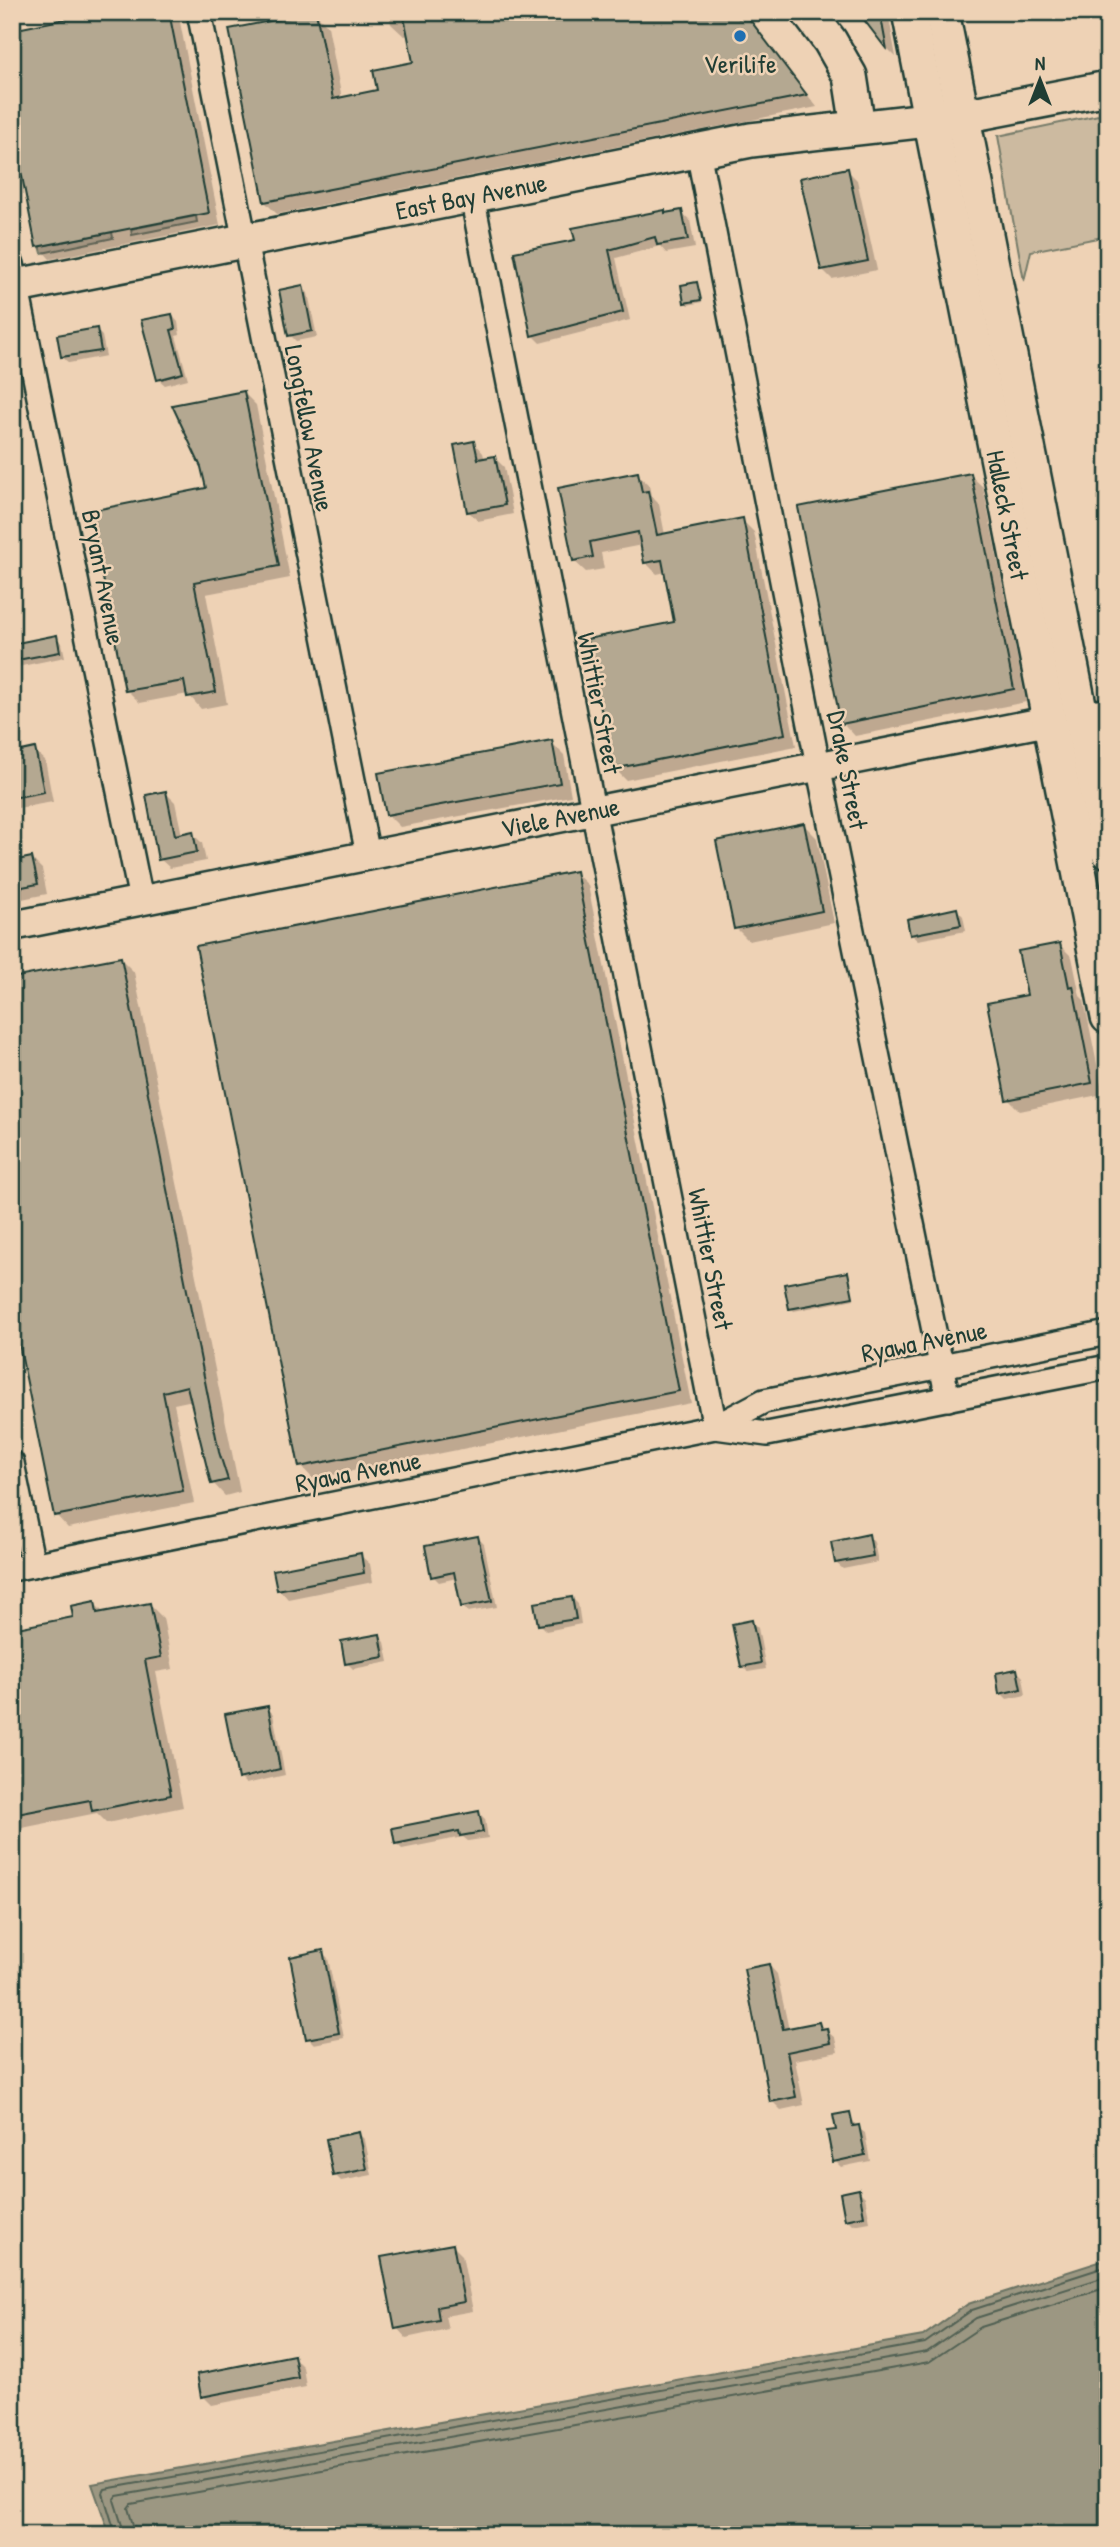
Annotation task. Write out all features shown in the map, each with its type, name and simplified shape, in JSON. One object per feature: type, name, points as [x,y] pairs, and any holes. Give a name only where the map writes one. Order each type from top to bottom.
[{"type":"main road","points":[[808,12],[830,41],[850,76],[858,127]]},
{"type":"main road","name":"Halleck Street","points":[[909,12],[947,117],[1095,713],[1108,851]]},
{"type":"main road","name":"Halleck Street","points":[[942,12],[947,117],[1048,721],[1108,1017]]},
{"type":"main road","name":"East Bay Avenue","points":[[14,280],[243,240],[698,151],[858,127],[947,117],[1108,88]]},
{"type":"main road","name":"Viele Avenue","points":[[1048,721],[1095,713]]},
{"type":"street","name":"Longfellow Avenue","points":[[199,12],[368,855]]},
{"type":"street","name":"Drake Street","points":[[698,151],[818,765],[948,1399]]},
{"type":"street","name":"Whittier Street","points":[[472,196],[715,1427]]},
{"type":"street","name":"Bryant Avenue","points":[[14,280],[141,900]]},
{"type":"street","name":"Viele Avenue","points":[[12,926],[1048,721]]},
{"type":"street","name":"Ryawa Avenue","points":[[22,1567],[715,1427],[764,1401],[1108,1333]]},
{"type":"street","name":"Ryawa Avenue","points":[[715,1427],[767,1434],[1108,1367]]},
{"type":"street","points":[[12,1463],[22,1567]]},
{"type":"shaded area","points":[[1108,113],[1108,236],[1031,251],[1024,281],[998,136]]},
{"type":"shaded area","points":[[196,216],[197,222],[132,235],[131,229]]},
{"type":"shaded area","points":[[112,232],[113,238],[42,253],[40,246]]},
{"type":"water","points":[[1108,2259],[1108,2535],[110,2535],[92,2484],[923,2336],[968,2304]]},
{"type":"building","points":[[79,12],[169,12],[209,213],[36,247],[12,126],[12,30],[80,16]]},
{"type":"building","points":[[316,12],[333,99],[377,90],[373,70],[413,62],[403,12],[737,12],[739,18],[747,16],[807,95],[264,202],[229,29]]},
{"type":"building","points":[[858,12],[880,12],[887,50]]},
{"type":"building","points":[[848,168],[868,261],[821,270],[800,178]]},
{"type":"building","points":[[665,210],[665,213],[682,210],[688,240],[657,245],[655,237],[609,250],[623,312],[531,336],[514,252],[575,240],[572,228]]},
{"type":"building","points":[[697,282],[701,300],[684,303],[681,285]]},
{"type":"building","points":[[303,285],[312,331],[288,336],[279,290]]},
{"type":"building","points":[[172,314],[175,329],[171,330],[183,373],[157,380],[141,320]]},
{"type":"building","points":[[97,328],[101,351],[61,357],[57,335]]},
{"type":"building","points":[[244,391],[279,566],[194,582],[216,692],[187,697],[184,681],[125,691],[90,511],[206,488],[201,467],[172,405]]},
{"type":"building","points":[[474,441],[478,459],[495,456],[505,505],[467,512],[454,445]]},
{"type":"building","points":[[638,472],[642,492],[648,491],[657,535],[743,518],[785,734],[613,769],[587,639],[674,622],[662,560],[644,563],[638,532],[590,542],[593,557],[573,561],[558,488]]},
{"type":"building","points":[[971,473],[1014,689],[841,724],[798,507]]},
{"type":"building","points":[[57,635],[60,652],[12,661],[12,644]]},
{"type":"building","points":[[552,740],[560,783],[386,815],[378,773]]},
{"type":"building","points":[[35,748],[44,792],[12,798],[12,753]]},
{"type":"building","points":[[166,791],[175,835],[193,831],[197,852],[158,860],[146,795]]},
{"type":"building","points":[[804,823],[822,911],[734,929],[716,841]]},
{"type":"building","points":[[32,857],[38,884],[12,889],[12,861]]},
{"type":"building","points":[[576,871],[679,1391],[299,1467],[196,946]]},
{"type":"building","points":[[957,908],[961,925],[910,935],[907,919]]},
{"type":"building","points":[[1060,943],[1069,987],[1073,986],[1092,1083],[1006,1100],[987,1003],[1027,995],[1018,951]]},
{"type":"building","points":[[121,957],[219,1452],[228,1480],[211,1484],[187,1386],[163,1392],[183,1491],[54,1516],[12,1309],[12,978]]},
{"type":"building","points":[[848,1272],[853,1297],[789,1309],[784,1284]]},
{"type":"building","points":[[869,1534],[873,1556],[835,1563],[831,1542]]},
{"type":"building","points":[[478,1536],[492,1601],[461,1607],[454,1572],[431,1577],[425,1546]]},
{"type":"building","points":[[361,1553],[364,1573],[277,1590],[273,1570]]},
{"type":"building","points":[[572,1597],[576,1619],[538,1625],[534,1603]]},
{"type":"building","points":[[95,1601],[97,1613],[150,1603],[161,1657],[145,1660],[171,1795],[92,1811],[90,1800],[12,1815],[12,1629],[73,1617],[71,1606]]},
{"type":"building","points":[[752,1620],[761,1663],[741,1667],[732,1624]]},
{"type":"building","points":[[380,1634],[384,1657],[345,1664],[341,1641]]},
{"type":"building","points":[[1017,1669],[1021,1689],[999,1694],[996,1673]]},
{"type":"building","points":[[268,1706],[280,1769],[238,1779],[225,1714]]},
{"type":"building","points":[[479,1811],[483,1832],[460,1836],[459,1831],[395,1844],[392,1828]]},
{"type":"building","points":[[323,1950],[339,2033],[306,2039],[290,1957]]},
{"type":"building","points":[[769,1964],[783,2029],[819,2022],[821,2029],[827,2028],[830,2043],[787,2052],[796,2097],[770,2102],[744,1969]]},
{"type":"building","points":[[850,2112],[853,2126],[859,2125],[865,2155],[833,2162],[827,2131],[836,2130],[833,2115]]},
{"type":"building","points":[[359,2132],[367,2169],[333,2176],[326,2139]]},
{"type":"building","points":[[859,2189],[864,2216],[845,2220],[840,2193]]},
{"type":"building","points":[[453,2244],[464,2302],[437,2307],[439,2320],[395,2329],[381,2257]]},
{"type":"building","points":[[294,2355],[298,2378],[201,2397],[197,2374]]},
{"type":"place","name":"Verilife","points":[[740,36]]}]
